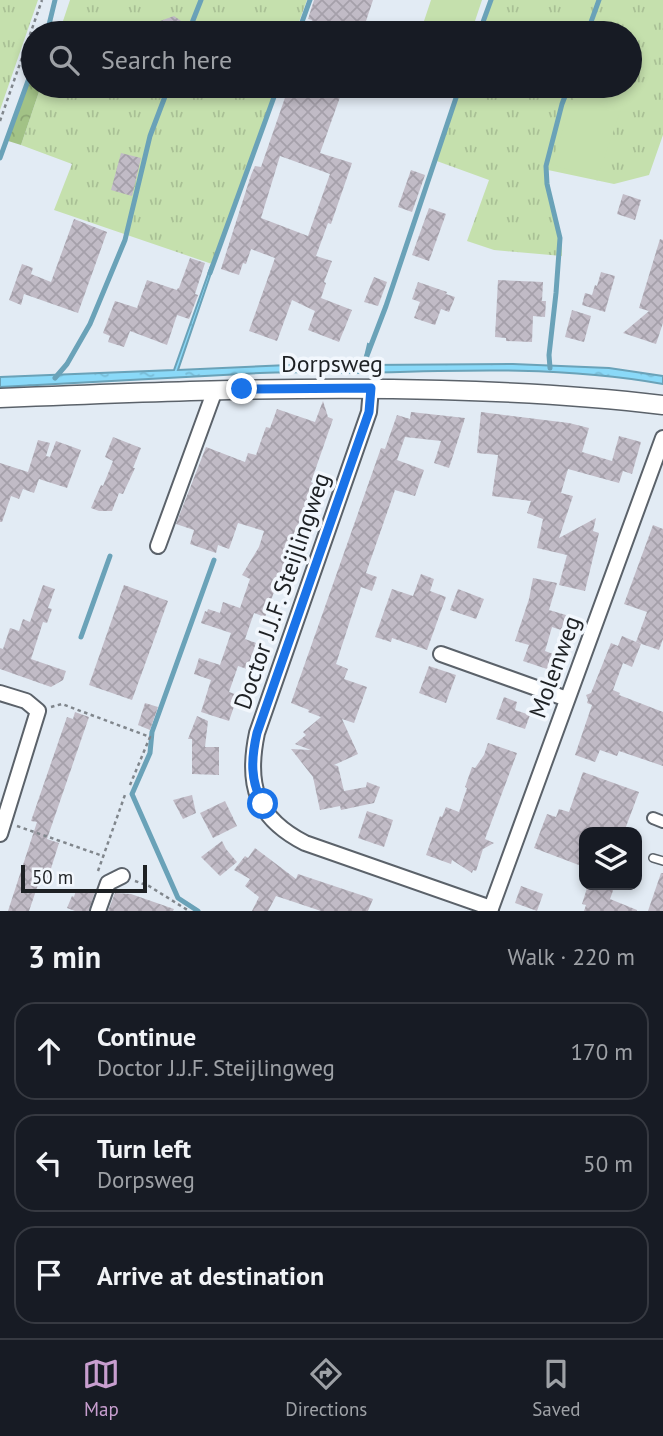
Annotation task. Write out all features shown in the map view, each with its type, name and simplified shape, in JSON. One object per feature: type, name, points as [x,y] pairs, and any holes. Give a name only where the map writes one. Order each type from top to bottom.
[{"type":"street","name":"Dorpsweg","points":[[0,398],[215,390],[371,388],[519,392],[663,405]]},
{"type":"street","name":"Doctor J.J.F. Steijlingweg","points":[[371,388],[369,412],[257,733],[252,755],[252,776],[256,793],[273,821],[287,834],[305,843],[491,909]]},
{"type":"street","points":[[158,546],[215,390]]},
{"type":"street","name":"Molenweg","points":[[491,909],[663,438]]},
{"type":"street","points":[[440,654],[568,698]]},
{"type":"street","points":[[0,692],[26,701],[38,711],[2,828]]},
{"type":"street","points":[[98,911],[108,883],[122,876]]},
{"type":"lane","points":[[653,858],[663,861]]},
{"type":"path","points":[[36,21],[43,0]]},
{"type":"path","points":[[0,121],[21,62]]},
{"type":"path","points":[[38,711],[62,704],[150,737],[131,785]]},
{"type":"path","points":[[96,878],[126,792]]},
{"type":"path","points":[[2,828],[103,856]]},
{"type":"path","points":[[122,876],[149,886],[189,911]]},
{"type":"green space","points":[[0,0],[38,0],[31,21],[21,21],[21,49],[0,110]]},
{"type":"green space","points":[[70,0],[307,0],[299,21],[63,21]]},
{"type":"green space","points":[[431,0],[482,0],[475,21],[424,21]]},
{"type":"green space","points":[[491,0],[663,0],[663,135],[649,175],[614,184],[548,170],[551,205],[562,246],[562,256],[494,250],[467,241],[489,180],[434,160],[456,98],[642,98],[642,21],[483,21]]},
{"type":"green space","points":[[21,96],[37,98],[21,145],[5,140]]},
{"type":"green space","points":[[37,98],[272,98],[212,264],[54,210],[72,164],[21,145]]},
{"type":"green space","points":[[574,98],[625,98],[597,179],[551,164]]},
{"type":"water","points":[[211,266],[213,267],[178,370],[363,365],[368,344],[366,365],[513,364],[609,368],[663,376],[663,384],[588,374],[475,370],[273,372],[0,387],[0,377],[174,370]]},
{"type":"building","points":[[314,0],[373,0],[366,21],[308,19]]},
{"type":"building","points":[[174,16],[181,21],[160,21]]},
{"type":"building","points":[[285,98],[340,98],[320,153],[352,163],[331,224],[328,223],[316,256],[332,261],[321,298],[352,310],[339,342],[308,330],[315,311],[292,300],[277,341],[249,331],[275,258],[251,249],[239,275],[221,269],[255,166],[261,167]],"holes":[[[280,156],[330,174],[308,236],[261,218]]]},
{"type":"building","points":[[121,153],[141,158],[132,196],[111,190]]},
{"type":"building","points":[[411,170],[425,175],[412,212],[398,207]]},
{"type":"building","points":[[623,194],[641,200],[635,220],[617,214]]},
{"type":"building","points":[[429,208],[446,214],[429,261],[412,255]]},
{"type":"building","points":[[74,219],[107,232],[78,313],[24,294],[21,305],[9,300],[22,264],[33,268],[31,274],[51,282]]},
{"type":"building","points":[[660,239],[663,240],[663,323],[656,344],[623,333],[649,311],[639,308]]},
{"type":"building","points":[[190,258],[205,263],[195,294],[198,295],[189,319],[177,315],[167,345],[130,331],[124,347],[108,342],[110,336],[103,333],[115,301],[137,308],[147,280],[177,290]]},
{"type":"building","points":[[601,272],[615,276],[605,312],[582,305],[585,293],[592,295]]},
{"type":"building","points":[[374,277],[387,282],[378,306],[364,302]]},
{"type":"building","points":[[498,280],[543,282],[545,317],[533,316],[532,342],[506,341],[506,338],[495,337]]},
{"type":"building","points":[[418,282],[455,297],[449,312],[441,309],[435,325],[414,318],[420,302],[412,299]]},
{"type":"building","points":[[572,310],[591,316],[584,342],[565,337]]},
{"type":"building","points":[[323,401],[328,417],[333,419],[265,617],[254,613],[245,639],[256,643],[247,669],[238,666],[229,692],[238,695],[229,721],[201,712],[211,680],[194,674],[199,658],[220,665],[231,633],[201,623],[205,611],[208,609],[220,613],[223,602],[240,608],[250,579],[242,575],[259,547],[264,531],[238,523],[229,549],[218,545],[216,553],[190,544],[194,530],[176,524],[206,447],[245,462],[248,453],[256,455],[266,427],[270,428],[277,409],[315,422]]},
{"type":"building","points":[[411,412],[465,418],[449,468],[434,463],[441,441],[405,437],[397,460],[424,470],[415,496],[395,490],[366,573],[377,577],[372,591],[361,587],[336,664],[348,669],[344,679],[367,687],[354,723],[342,719],[358,754],[334,765],[338,766],[344,791],[366,787],[367,782],[380,787],[374,803],[341,810],[340,806],[320,810],[313,777],[291,749],[311,750],[295,744],[306,735],[303,732],[321,717],[291,703],[381,448],[385,449],[397,415],[410,419]]},
{"type":"building","points":[[481,412],[589,428],[582,452],[612,461],[619,436],[641,442],[632,474],[623,471],[619,483],[568,469],[561,493],[573,496],[559,538],[596,518],[593,531],[599,533],[585,591],[559,585],[567,555],[537,548],[543,519],[527,513],[531,501],[492,496],[498,455],[477,453]]},
{"type":"building","points":[[113,437],[141,448],[135,468],[123,494],[119,493],[112,511],[99,511],[91,508],[113,461],[105,457]]},
{"type":"building","points":[[38,440],[50,443],[46,456],[50,457],[56,441],[81,450],[67,488],[39,479],[34,493],[23,489],[19,499],[11,496],[0,522],[0,463],[28,472]]},
{"type":"building","points":[[653,525],[663,529],[663,639],[659,650],[636,642],[647,612],[624,604]]},
{"type":"building","points":[[421,574],[434,579],[430,591],[446,597],[427,650],[392,638],[391,642],[375,637],[392,589],[413,596]]},
{"type":"building","points":[[533,578],[557,583],[549,610],[566,615],[561,630],[552,627],[545,651],[553,654],[547,669],[523,661],[529,645],[515,641]]},
{"type":"building","points":[[43,585],[55,589],[48,608],[52,609],[47,623],[43,622],[31,659],[66,671],[63,680],[51,687],[0,669],[0,648],[3,649],[10,628],[19,631],[23,619],[30,622]]},
{"type":"building","points":[[124,585],[168,601],[132,700],[89,685]]},
{"type":"building","points":[[458,589],[484,599],[476,619],[450,610]]},
{"type":"building","points":[[622,636],[641,644],[632,667],[623,663],[613,690],[620,693],[619,695],[663,712],[663,766],[619,751],[617,756],[600,750],[595,762],[575,755],[592,705],[587,703],[586,695],[591,693],[611,643],[618,646]]},
{"type":"building","points":[[429,666],[456,675],[446,703],[419,693]]},
{"type":"building","points":[[504,697],[517,702],[515,710],[530,715],[525,729],[496,719]]},
{"type":"building","points":[[145,703],[158,707],[150,730],[138,725]]},
{"type":"building","points":[[75,712],[89,717],[47,839],[59,843],[48,878],[41,876],[29,911],[8,911],[37,822],[31,821],[67,717],[73,719]]},
{"type":"building","points":[[197,716],[208,721],[205,747],[219,747],[219,775],[192,774],[192,739],[188,739]]},
{"type":"building","points":[[488,743],[517,753],[485,839],[494,843],[483,849],[476,871],[473,870],[472,873],[452,860],[451,864],[426,855],[446,807],[459,812],[472,767],[475,768],[484,755]]},
{"type":"building","points":[[583,772],[639,792],[626,827],[579,827],[579,865],[534,848],[547,814],[556,817],[559,809],[569,812]]},
{"type":"building","points":[[192,795],[196,813],[183,819],[173,800]]},
{"type":"building","points":[[225,801],[237,826],[213,838],[200,813]]},
{"type":"building","points":[[367,811],[393,820],[384,847],[358,838]]},
{"type":"building","points":[[222,841],[237,862],[220,876],[201,857]]},
{"type":"building","points":[[255,848],[296,879],[298,874],[373,899],[368,911],[321,911],[276,896],[268,911],[252,911],[259,897],[245,886],[250,879],[234,870]]},
{"type":"building","points":[[661,873],[663,911],[648,911]]},
{"type":"building","points":[[521,886],[543,894],[537,911],[515,903]]},
{"type":"building","points":[[76,890],[95,891],[89,911],[67,908]]},
{"type":"building","points":[[586,890],[613,890],[610,899],[637,911],[584,911],[586,905],[582,904]]},
{"type":"building","points":[[115,893],[131,894],[174,909],[108,911]]},
{"type":"waterway","points":[[50,21],[55,0]]},
{"type":"waterway","points":[[193,21],[201,0]]},
{"type":"waterway","points":[[302,21],[310,0]]},
{"type":"waterway","points":[[483,21],[491,0]]},
{"type":"waterway","points":[[591,21],[599,0]]},
{"type":"waterway","points":[[0,158],[22,98]]},
{"type":"waterway","points":[[55,378],[67,364],[90,324],[125,240],[150,136],[164,98]]},
{"type":"waterway","points":[[210,273],[274,98]]},
{"type":"waterway","points":[[363,366],[456,98]]},
{"type":"waterway","points":[[550,368],[560,238],[547,184],[546,166],[564,98]]},
{"type":"waterway","points":[[81,637],[110,556]]},
{"type":"waterway","points":[[198,911],[178,898],[132,794],[150,753],[152,732],[214,560]]},
{"type":"route","points":[[242,389],[371,388],[369,412],[257,733],[252,755],[252,776],[256,793],[263,804]]}]
